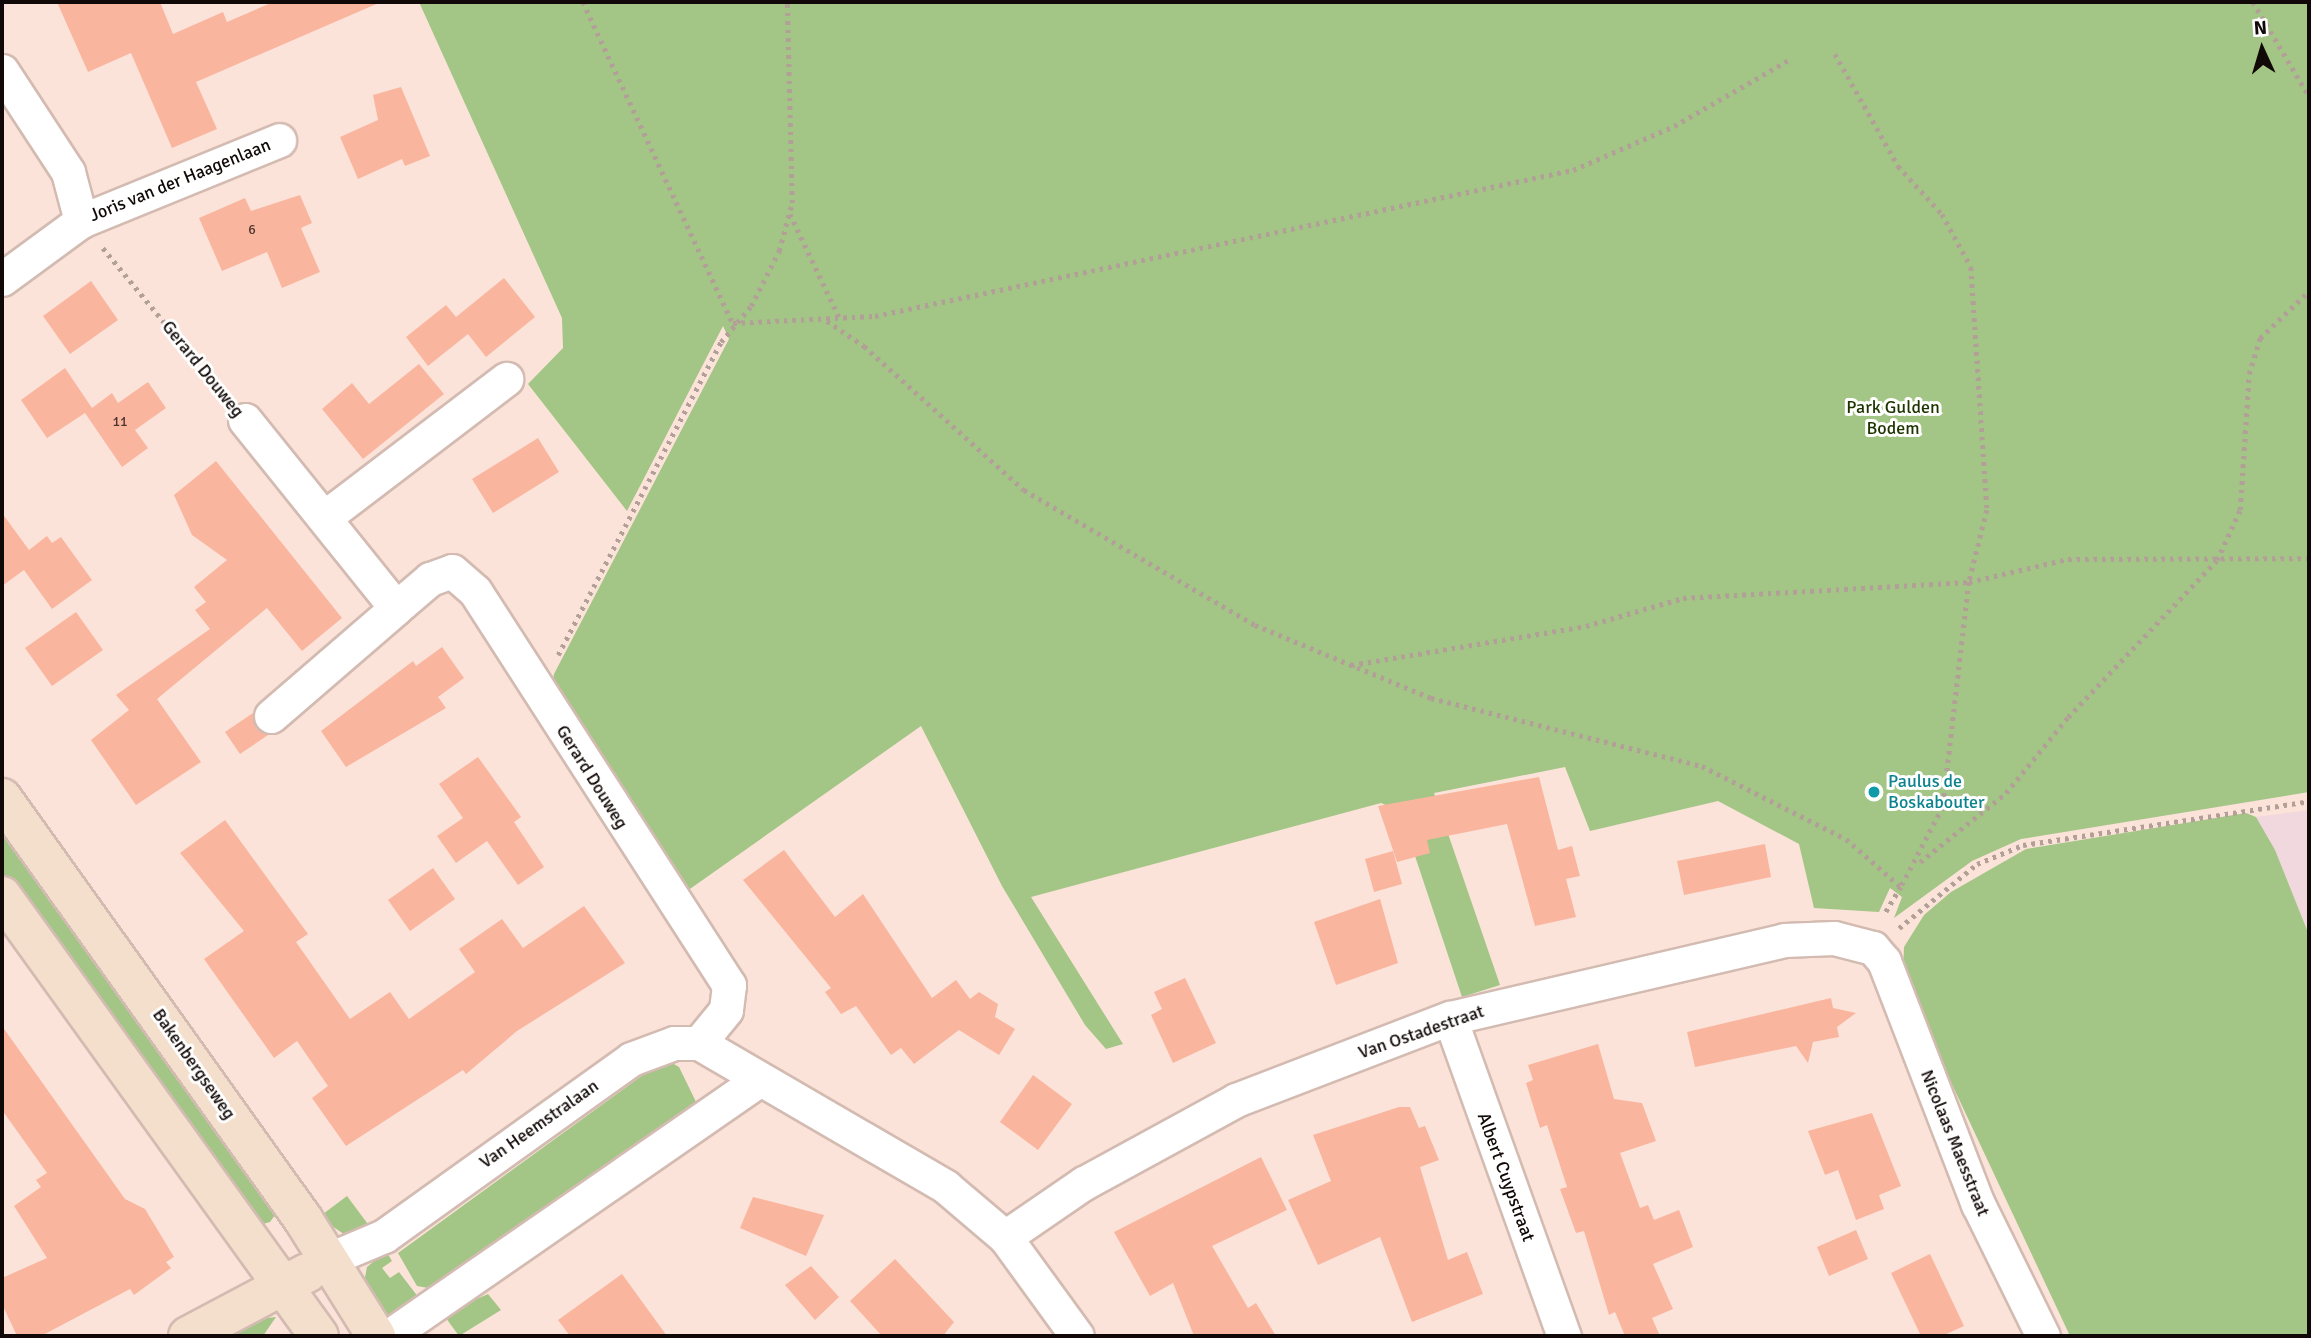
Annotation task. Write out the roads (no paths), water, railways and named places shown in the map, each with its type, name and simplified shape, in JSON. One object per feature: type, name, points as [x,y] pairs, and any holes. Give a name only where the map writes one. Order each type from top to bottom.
[{"type":"street","name":"Joris van der Haagenlaan","points":[[2,71],[68,172],[81,221]]},
{"type":"street","name":"Joris van der Haagenlaan","points":[[2,279],[81,221],[279,140]]},
{"type":"street","points":[[325,517],[506,379]]},
{"type":"street","name":"Gerard Douweg","points":[[245,420],[396,608]]},
{"type":"street","name":"Gerard Douweg","points":[[271,716],[430,579],[452,571],[475,591],[536,690],[729,985],[726,1010],[699,1044]]},
{"type":"street","name":"Bakenbergseweg","points":[[2,798],[327,1260],[376,1336]]},
{"type":"street","points":[[2,896],[320,1336]]},
{"type":"street","name":"Van Ostadestraat","points":[[1006,1237],[1084,1183],[1236,1100],[1450,1018],[1784,940],[1834,938],[1873,948]]},
{"type":"street","name":"Nicolaas Maesstraat","points":[[1873,948],[1891,976],[1978,1204],[2043,1336]]},
{"type":"street","name":"Albert Cuypstraat","points":[[1450,1018],[1564,1336]]},
{"type":"street","name":"Van Heemstralaan","points":[[327,1260],[384,1236],[631,1059],[674,1044],[699,1044]]},
{"type":"street","points":[[699,1044],[756,1082],[897,1157],[1006,1237],[1077,1336]]},
{"type":"street","points":[[389,1336],[756,1082]]},
{"type":"street","points":[[188,1336],[285,1287],[327,1260]]},
{"type":"place","name":"Paulus de Boskabouter","points":[[1874,792]]},
{"type":"park label","name":"Park Gulden Bodem","points":[[1893,418]]}]
